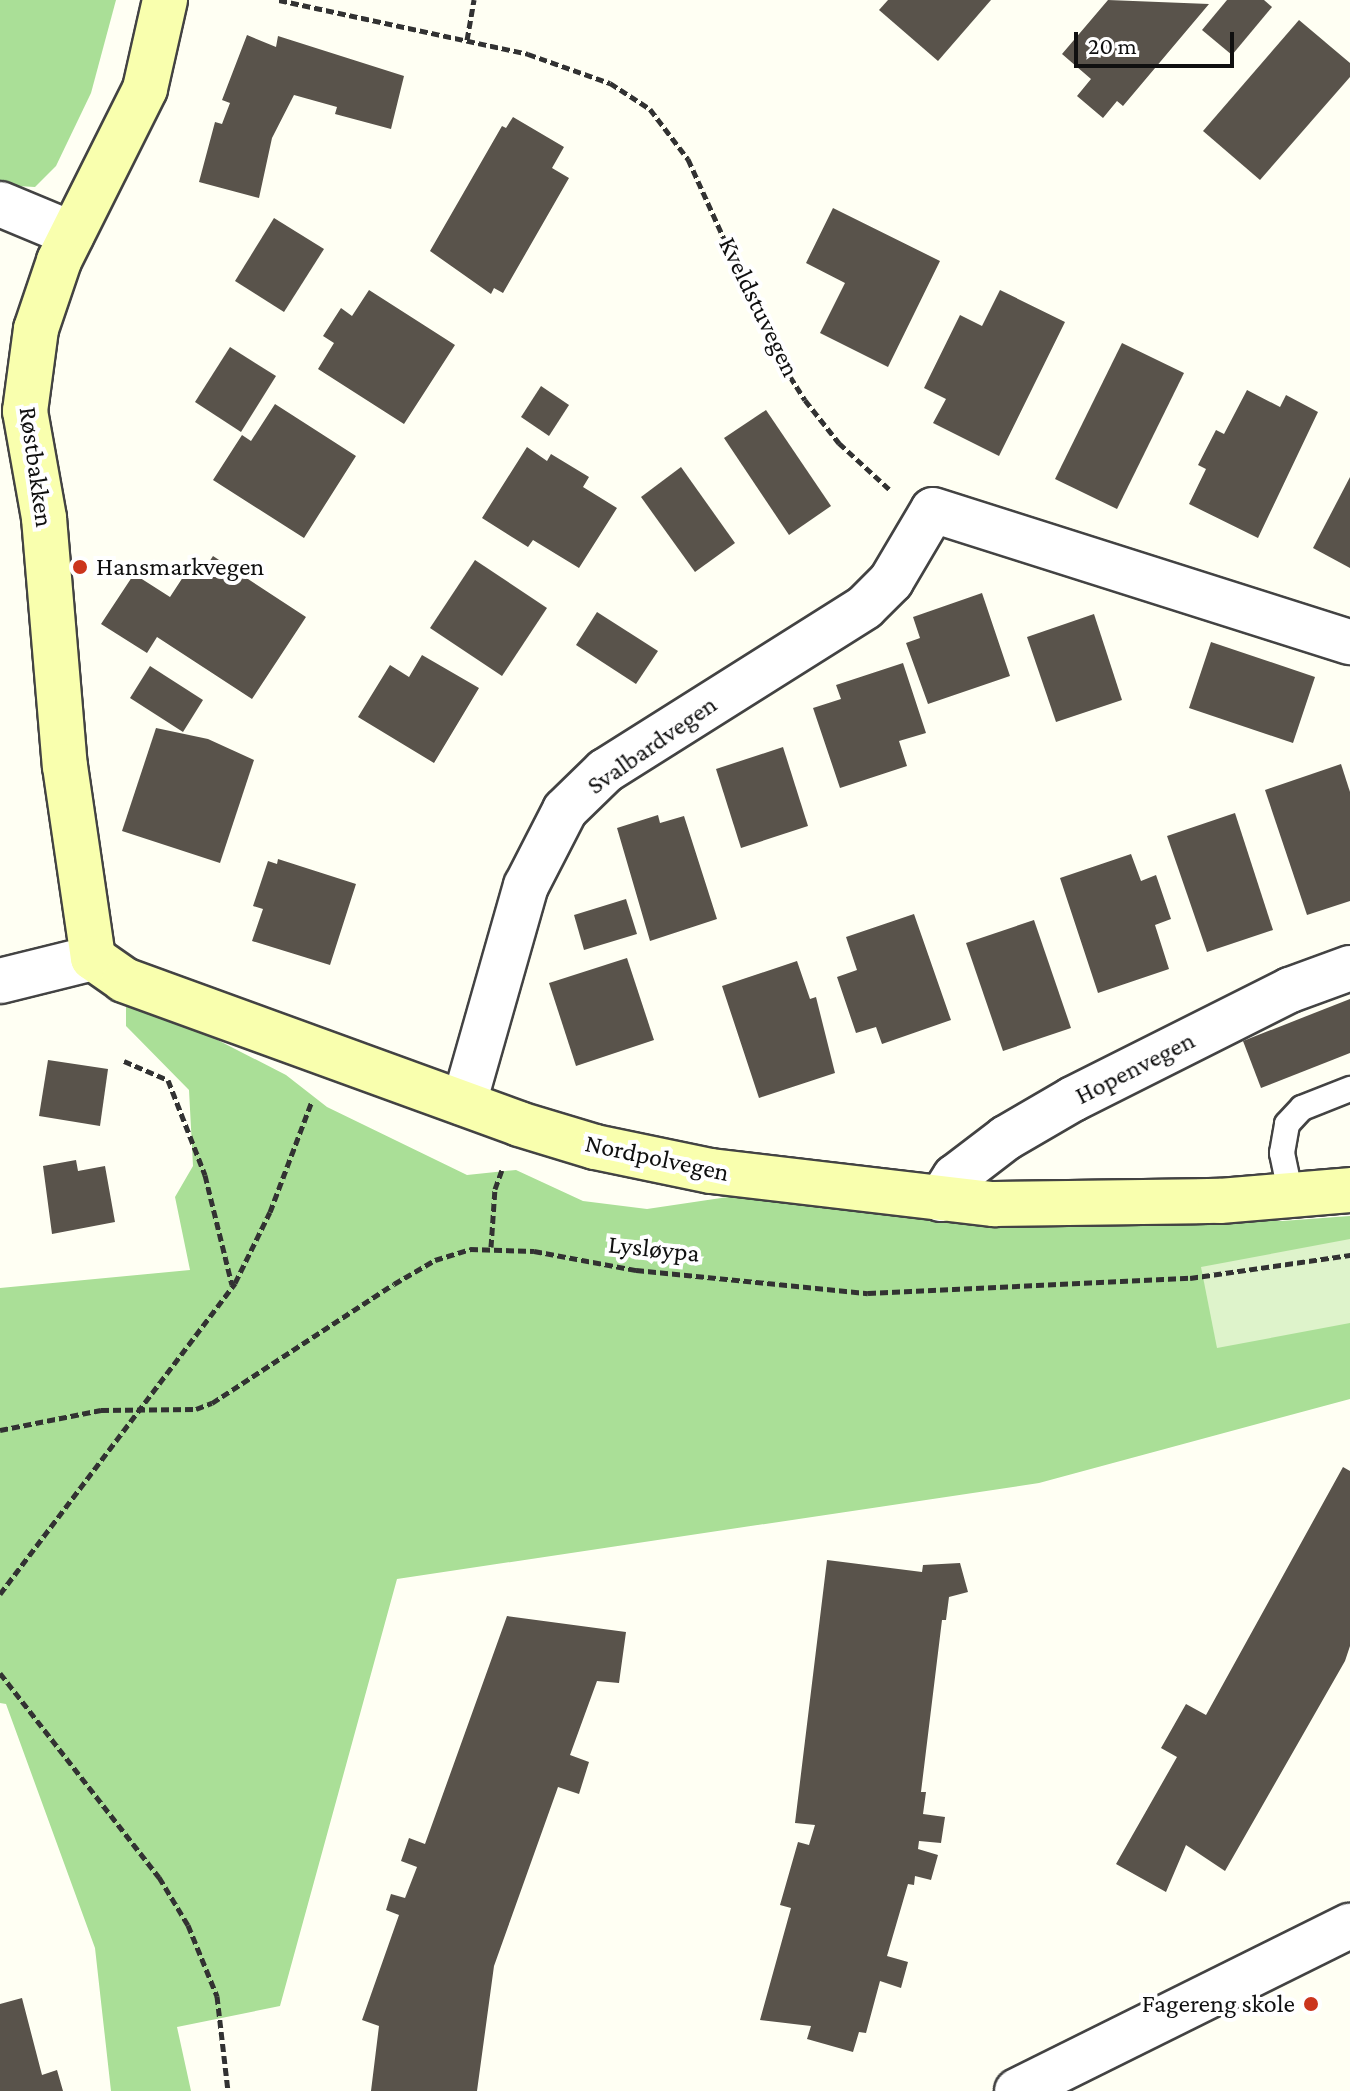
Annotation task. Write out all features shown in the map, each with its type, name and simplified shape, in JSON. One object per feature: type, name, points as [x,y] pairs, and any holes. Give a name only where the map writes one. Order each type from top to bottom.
[{"type":"street","name":"Røstbakken","points":[[93,958],[66,781],[44,518],[13,408],[36,329],[72,234],[145,89],[165,0]]},
{"type":"street","points":[[0,204],[72,234]]},
{"type":"street","points":[[933,510],[1350,642]]},
{"type":"street","name":"Svalbardvegen","points":[[464,1103],[526,886],[565,810],[605,771],[865,607],[891,581],[933,510]]},
{"type":"street","points":[[0,981],[93,958]]},
{"type":"street","name":"Nordpolvegen","points":[[93,958],[124,980],[519,1124],[595,1147],[711,1171],[941,1199],[1089,1204],[1291,1196],[1350,1190]]},
{"type":"street","name":"Hopenvegen","points":[[941,1199],[955,1177],[1006,1138],[1073,1099],[1290,990],[1350,968]]},
{"type":"street","points":[[1017,2091],[1350,1926]]},
{"type":"lane","points":[[1291,1196],[1282,1153],[1287,1124],[1302,1108],[1350,1089]]},
{"type":"path","name":"Kveldstuvegen","points":[[279,0],[467,40],[588,74],[650,109],[688,159],[777,356],[805,400],[871,475],[892,491],[933,510]]},
{"type":"path","points":[[467,40],[474,0]]},
{"type":"path","points":[[0,1594],[232,1286],[270,1212],[326,1054]]},
{"type":"path","points":[[124,1061],[168,1080],[205,1175],[232,1286]]},
{"type":"path","points":[[491,1247],[495,1189],[519,1124]]},
{"type":"path","name":"Lysløypa","points":[[0,1430],[101,1410],[196,1409],[212,1403],[435,1260],[456,1251],[491,1247],[636,1270],[883,1293],[1190,1278],[1350,1255]]},
{"type":"path","points":[[0,1673],[159,1877],[188,1925],[217,1996],[228,2091]]},
{"type":"green space","points":[[0,0],[116,0],[91,93],[56,166],[35,187],[0,185]]},
{"type":"green space","points":[[126,1006],[202,1032],[286,1075],[327,1107],[467,1175],[516,1170],[583,1201],[647,1209],[748,1194],[1282,1221],[1350,1216],[1350,1399],[1039,1483],[397,1579],[280,2006],[177,2027],[191,2091],[111,2091],[95,1948],[6,1704],[0,1703],[0,1288],[190,1270],[175,1197],[193,1166],[189,1090],[126,1026]]},
{"type":"green space","points":[[1350,1239],[1350,1323],[1217,1348],[1201,1267]]},
{"type":"building","points":[[888,0],[991,0],[938,61],[879,10]]},
{"type":"building","points":[[1108,0],[1209,4],[1123,106],[1117,101],[1103,118],[1077,96],[1091,79],[1062,54]]},
{"type":"building","points":[[1227,0],[1264,0],[1272,7],[1232,55],[1202,30]]},
{"type":"building","points":[[1299,20],[1350,63],[1350,77],[1260,180],[1203,131]]},
{"type":"building","points":[[247,35],[276,47],[278,36],[404,76],[391,129],[335,114],[337,107],[294,95],[272,138],[259,198],[199,182],[215,122],[222,124],[230,103],[222,100]]},
{"type":"building","points":[[513,117],[564,147],[552,168],[569,178],[503,293],[494,288],[491,294],[430,251],[502,126],[506,128]]},
{"type":"building","points":[[833,208],[940,261],[888,367],[820,333],[845,283],[806,263]]},
{"type":"building","points":[[274,218],[324,249],[284,312],[235,281]]},
{"type":"building","points":[[369,290],[455,345],[404,424],[318,369],[334,343],[323,336],[341,308],[352,316]]},
{"type":"building","points":[[1000,290],[1065,322],[999,456],[933,423],[946,399],[924,388],[960,315],[982,326]]},
{"type":"building","points":[[1122,343],[1184,373],[1117,509],[1055,479]]},
{"type":"building","points":[[230,347],[276,376],[241,432],[195,402]]},
{"type":"building","points":[[541,386],[569,405],[549,436],[521,417]]},
{"type":"building","points":[[1247,390],[1280,407],[1286,395],[1318,412],[1258,538],[1189,504],[1206,469],[1198,465],[1216,430],[1224,434]]},
{"type":"building","points":[[275,404],[356,456],[304,538],[213,480],[242,435],[251,441]]},
{"type":"building","points":[[766,410],[831,506],[789,535],[724,438]]},
{"type":"building","points":[[527,447],[547,461],[551,454],[589,477],[583,487],[617,508],[579,568],[533,540],[528,547],[482,518]]},
{"type":"building","points":[[681,467],[735,543],[695,572],[641,497]]},
{"type":"building","points":[[1350,477],[1350,568],[1313,548]]},
{"type":"building","points":[[213,556],[306,617],[252,699],[157,637],[147,653],[101,624],[134,574],[170,597],[187,571],[198,579]]},
{"type":"building","points":[[475,560],[547,608],[502,676],[430,628]]},
{"type":"building","points":[[982,593],[1010,676],[928,704],[906,643],[920,638],[913,617]]},
{"type":"building","points":[[597,612],[658,651],[636,684],[576,645]]},
{"type":"building","points":[[1094,614],[1122,700],[1056,722],[1027,637]]},
{"type":"building","points":[[1211,642],[1315,677],[1293,743],[1189,708]]},
{"type":"building","points":[[422,655],[479,688],[434,763],[358,717],[390,665],[409,677]]},
{"type":"building","points":[[903,663],[926,733],[899,741],[907,766],[840,788],[813,708],[841,699],[836,685]]},
{"type":"building","points":[[150,666],[203,700],[183,732],[130,698]]},
{"type":"building","points":[[156,728],[208,739],[254,760],[220,863],[122,831]]},
{"type":"building","points":[[783,747],[808,826],[741,848],[716,769]]},
{"type":"building","points":[[1341,764],[1350,792],[1350,901],[1307,915],[1265,790]]},
{"type":"building","points":[[1235,813],[1273,930],[1207,952],[1167,836]]},
{"type":"building","points":[[658,815],[660,823],[684,816],[717,919],[650,941],[617,828]]},
{"type":"building","points":[[1131,854],[1141,881],[1156,875],[1171,919],[1155,925],[1169,969],[1098,993],[1060,878]]},
{"type":"building","points":[[278,859],[356,884],[330,965],[252,941],[263,909],[253,906],[268,861],[277,864]]},
{"type":"building","points":[[626,899],[637,934],[584,950],[574,915]]},
{"type":"building","points":[[914,914],[951,1020],[882,1044],[876,1027],[856,1033],[837,977],[857,970],[846,937]]},
{"type":"building","points":[[1034,920],[1071,1028],[1003,1051],[966,943]]},
{"type":"building","points":[[627,958],[654,1040],[576,1066],[549,983]]},
{"type":"building","points":[[797,961],[810,999],[816,997],[835,1073],[759,1098],[722,986]]},
{"type":"building","points":[[1350,999],[1350,1053],[1261,1088],[1243,1041]]},
{"type":"building","points":[[48,1060],[108,1069],[100,1126],[39,1116]]},
{"type":"building","points":[[76,1160],[78,1171],[105,1166],[115,1222],[52,1234],[43,1166]]},
{"type":"building","points":[[1343,1467],[1350,1471],[1350,1646],[1345,1661],[1225,1871],[1186,1845],[1166,1892],[1116,1864],[1177,1757],[1161,1748],[1186,1704],[1206,1715]]},
{"type":"building","points":[[827,1560],[922,1572],[923,1565],[960,1563],[968,1592],[949,1597],[946,1620],[942,1620],[921,1792],[926,1792],[923,1814],[945,1817],[941,1843],[919,1841],[918,1849],[938,1855],[931,1880],[915,1876],[914,1885],[908,1884],[887,1956],[908,1962],[901,1988],[880,1981],[866,2033],[859,2032],[853,2052],[807,2039],[811,2026],[760,2020],[791,1908],[780,1905],[798,1842],[809,1845],[815,1825],[795,1823]]},
{"type":"building","points":[[507,1616],[626,1632],[619,1683],[597,1681],[570,1755],[589,1762],[579,1794],[558,1787],[494,1966],[477,2091],[371,2091],[379,2026],[362,2020],[399,1915],[386,1910],[391,1894],[405,1898],[417,1867],[401,1861],[409,1838],[425,1844]]},
{"type":"building","points":[[22,1998],[42,2075],[57,2070],[63,2091],[0,2091],[0,2004]]},
{"type":"place","name":"Hansmarkvegen","points":[[80,567]]},
{"type":"place","name":"Fagereng skole","points":[[1311,2004]]}]
